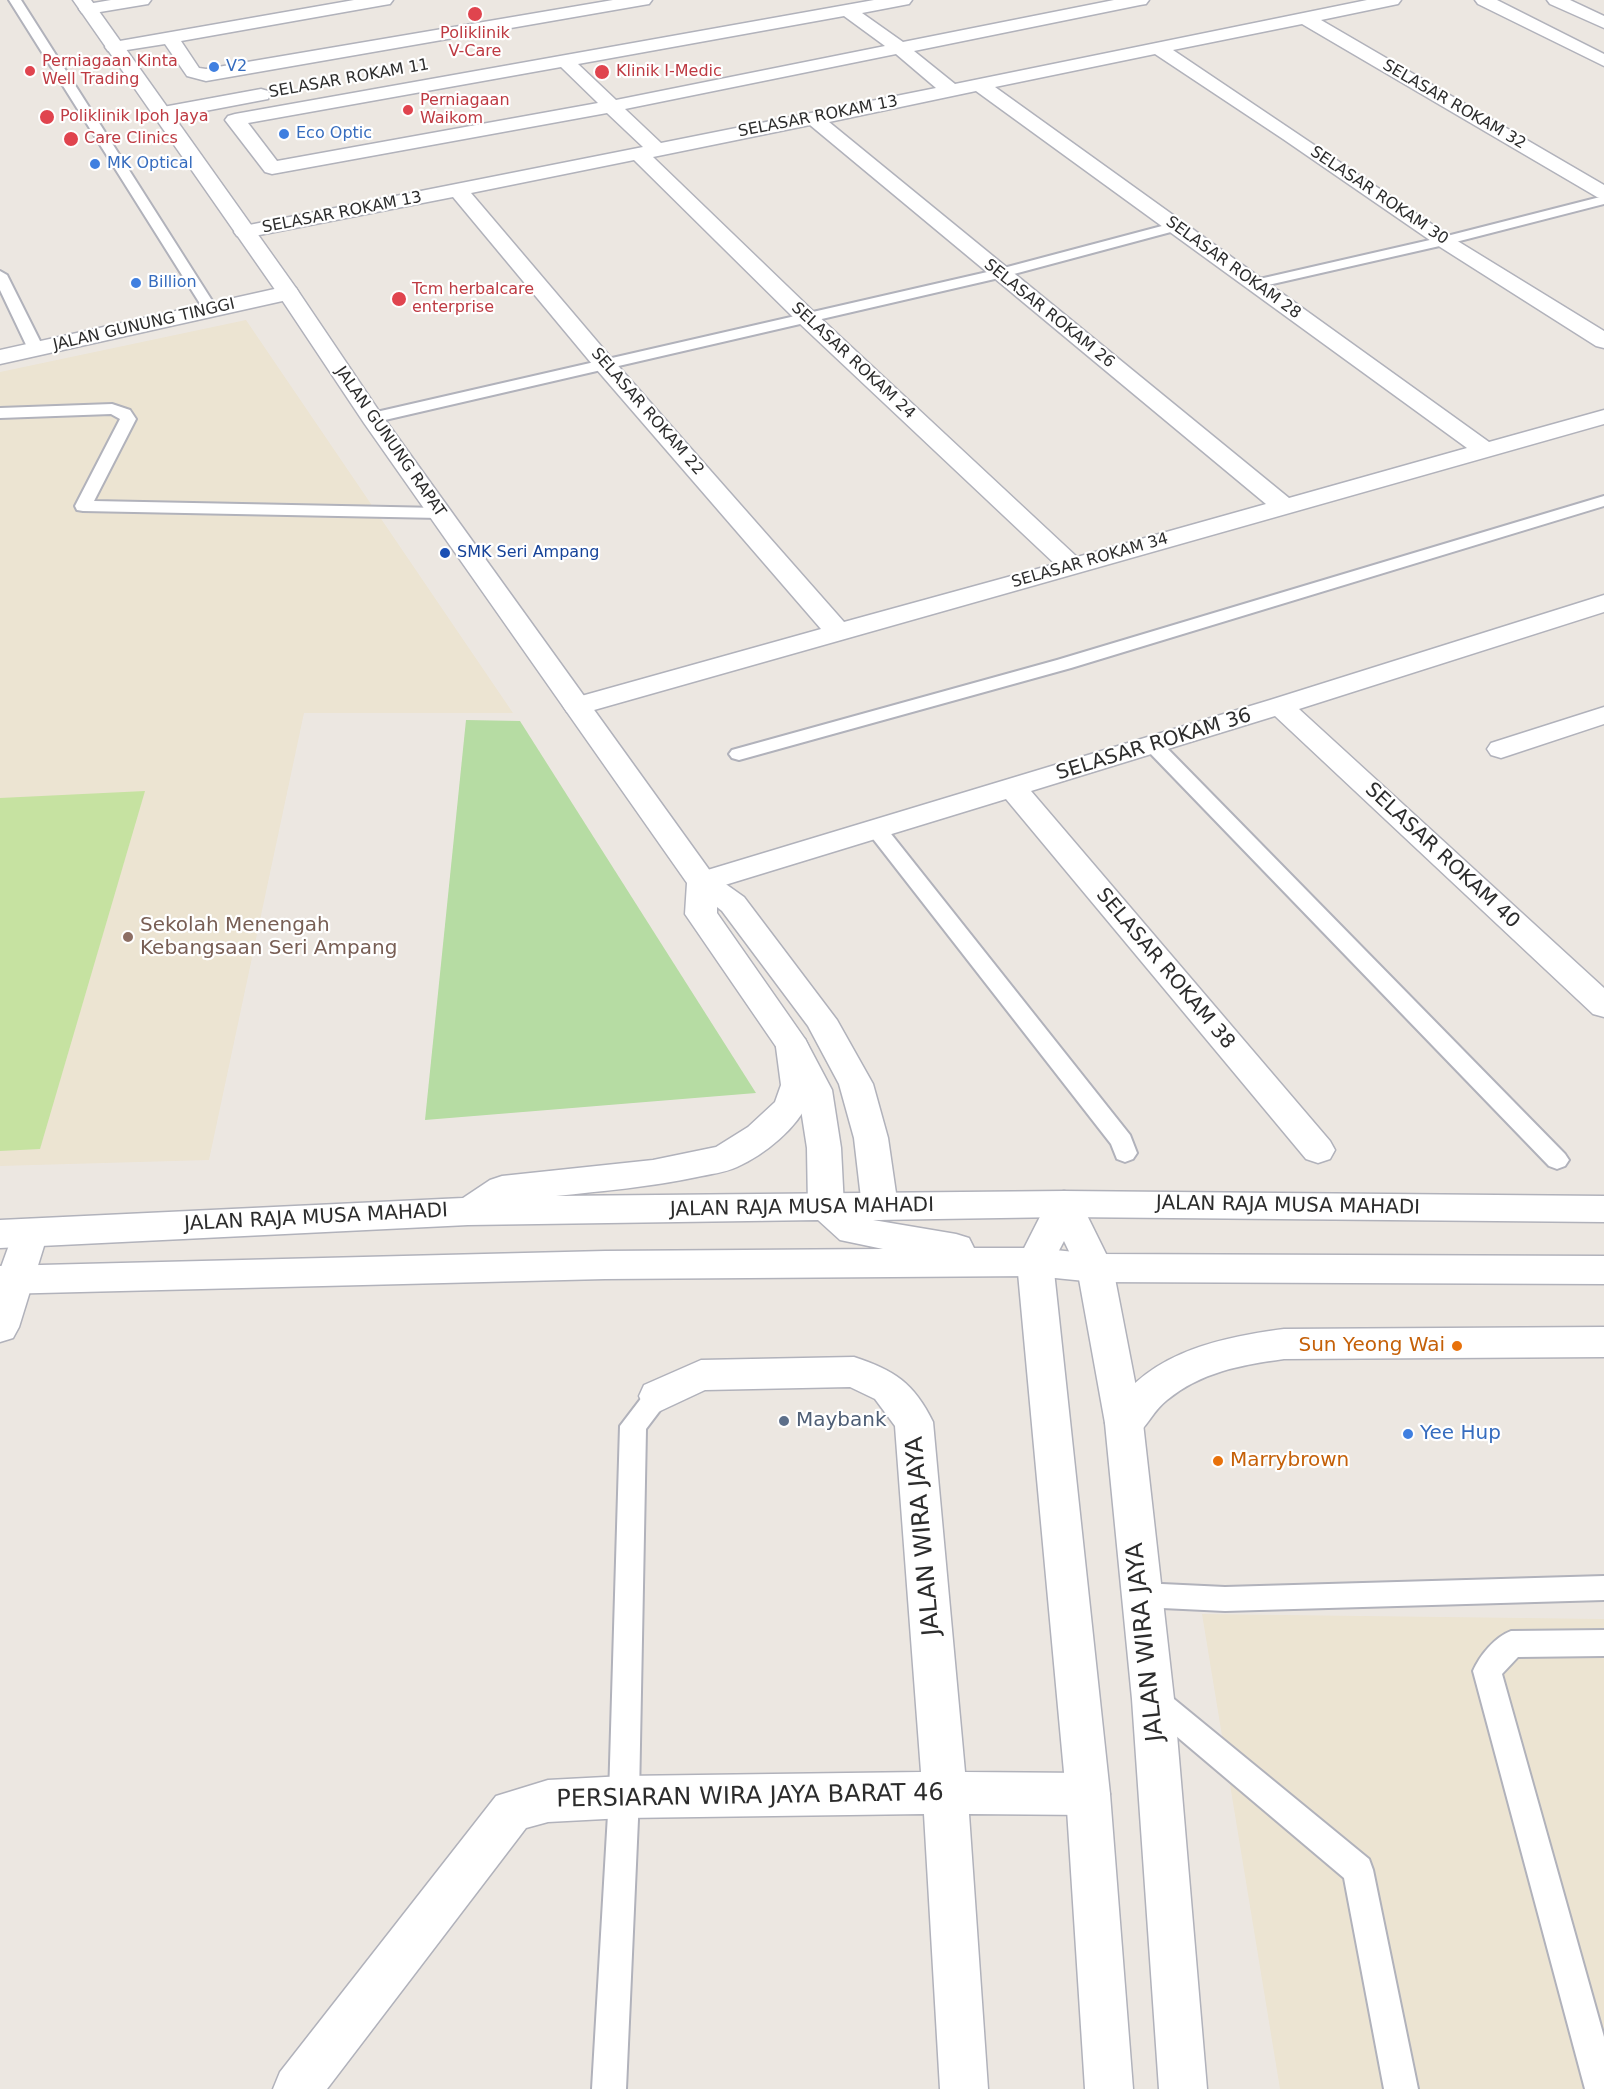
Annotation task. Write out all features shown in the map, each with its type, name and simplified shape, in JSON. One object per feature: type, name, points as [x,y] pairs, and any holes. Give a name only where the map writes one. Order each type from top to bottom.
[{"type":"street","points":[[85,5],[142,0]]},
{"type":"street","points":[[114,47],[384,0]]},
{"type":"street","name":"SELASAR ROKAM 11","points":[[169,37],[193,72],[206,75],[643,0]]},
{"type":"street","points":[[903,0],[235,120],[272,168],[612,106],[1140,0]]},
{"type":"street","name":"SELASAR ROKAM 13","points":[[244,232],[814,119],[1392,0]]},
{"type":"street","points":[[1484,0],[1604,61]]},
{"type":"street","points":[[1556,0],[1602,20]]},
{"type":"street","name":"JALAN GUNUNG RAPAT","points":[[85,5],[163,113],[372,418],[702,882],[733,904],[821,1020],[856,1084],[871,1138],[880,1207]]},
{"type":"street","points":[[499,7],[513,22]]},
{"type":"street","points":[[847,10],[899,48],[950,90]]},
{"type":"street","name":"SELASAR ROKAM 32","points":[[1305,18],[1604,193]]},
{"type":"street","name":"SELASAR ROKAM 30","points":[[1156,47],[1290,135],[1444,241],[1604,341]]},
{"type":"street","name":"SELASAR ROKAM 24","points":[[565,61],[612,106],[647,151],[806,317],[1072,566]]},
{"type":"street","points":[[278,64],[288,87],[306,107]]},
{"type":"street","name":"SELASAR ROKAM 28","points":[[980,85],[1486,450]]},
{"type":"street","name":"SELASAR ROKAM 11","points":[[163,113],[288,87]]},
{"type":"street","name":"SELASAR ROKAM 26","points":[[814,119],[999,274],[1285,507]]},
{"type":"street","name":"SELASAR ROKAM 22","points":[[457,189],[605,365],[839,633]]},
{"type":"street","name":"JALAN GUNUNG TINGGI","points":[[0,357],[288,293]]},
{"type":"street","name":"SELASAR ROKAM 34","points":[[577,706],[1604,417]]},
{"type":"street","name":"SELASAR ROKAM 36","points":[[702,882],[1153,746],[1604,603]]},
{"type":"street","name":"SELASAR ROKAM 40","points":[[1280,706],[1604,1006]]},
{"type":"street","points":[[1501,749],[1604,715]]},
{"type":"street","name":"SELASAR ROKAM 38","points":[[1013,789],[1318,1150]]},
{"type":"street","points":[[702,882],[701,914],[793,1047],[815,1089],[824,1148],[826,1207],[853,1230],[1035,1262],[1095,1268],[1604,1270]]},
{"type":"street","points":[[468,1211],[502,1190],[653,1173],[725,1158],[760,1136],[789,1108],[798,1085],[793,1047]]},
{"type":"street","points":[[1064,1204],[1035,1262],[1088,1794],[1109,2089]]},
{"type":"street","name":"JALAN RAJA MUSA MAHADI","points":[[15,1233],[468,1211],[1064,1204],[1604,1209]]},
{"type":"street","name":"JALAN WIRA JAYA","points":[[1064,1204],[1095,1268],[1124,1423],[1153,1698],[1184,2089]]},
{"type":"street","points":[[780,1264],[853,1230],[880,1207]]},
{"type":"street","points":[[0,1327],[15,1233]]},
{"type":"street","points":[[7,1280],[605,1265],[1035,1262]]},
{"type":"street","points":[[1124,1423],[1153,1388],[1191,1366],[1231,1351],[1284,1344],[1604,1342]]},
{"type":"street","name":"JALAN WIRA JAYA","points":[[658,1396],[701,1375],[854,1372],[888,1388],[914,1422],[945,1792],[964,2089]]},
{"type":"street","name":"PERSIARAN WIRA JAYA BARAT 46","points":[[297,2089],[512,1811],[548,1801],[624,1797],[945,1792],[1088,1794]]},
{"type":"lane","points":[[15,0],[212,310]]},
{"type":"lane","points":[[1255,284],[1444,241],[1604,200]]},
{"type":"lane","points":[[372,418],[999,274],[1177,226]]},
{"type":"lane","points":[[0,275],[36,349]]},
{"type":"lane","points":[[0,413],[112,409],[124,413],[128,419],[83,506],[440,513]]},
{"type":"lane","points":[[739,754],[1064,664],[1604,501]]},
{"type":"lane","points":[[1153,746],[1557,1160]]},
{"type":"lane","points":[[877,830],[1122,1141],[1125,1154]]},
{"type":"lane","name":"JALAN WIRA JAYA","points":[[609,2089],[624,1797],[633,1426],[658,1396]]},
{"type":"lane","points":[[1141,1595],[1225,1599],[1604,1588]]},
{"type":"lane","points":[[1602,2089],[1487,1671],[1511,1644],[1604,1643]]},
{"type":"lane","points":[[1153,1698],[1358,1870],[1401,2089]]},
{"type":"shaded area","name":"Sekolah Menengah Kebangsaan Seri Ampang","points":[[246,320],[513,713],[304,713],[209,1160],[0,1166],[0,372]]},
{"type":"shaded area","points":[[1202,1614],[1604,1619],[1604,2089],[1280,2089]]},
{"type":"green space","points":[[466,720],[520,721],[756,1093],[425,1120]]},
{"type":"green space","points":[[145,791],[40,1149],[0,1151],[0,798]]},
{"type":"place","name":"Poliklinik V-Care","points":[[475,14]]},
{"type":"place","name":"V2","points":[[214,67]]},
{"type":"place","name":"Perniagaan Kinta Well Trading","points":[[30,71]]},
{"type":"place","name":"Klinik I-Medic","points":[[602,72]]},
{"type":"place","name":"Perniagaan Waikom","points":[[408,110]]},
{"type":"place","name":"Poliklinik Ipoh Jaya","points":[[47,117]]},
{"type":"place","name":"Eco Optic","points":[[284,134]]},
{"type":"place","name":"Care Clinics","points":[[71,139]]},
{"type":"place","name":"MK Optical","points":[[95,164]]},
{"type":"place","name":"Billion","points":[[136,283]]},
{"type":"place","name":"Tcm herbalcare enterprise","points":[[399,299]]},
{"type":"place","name":"SMK Seri Ampang","points":[[445,553]]},
{"type":"place","name":"Sekolah Menengah Kebangsaan Seri Ampang","points":[[128,937]]},
{"type":"place","name":"Sun Yeong Wai","points":[[1457,1346]]},
{"type":"place","name":"Maybank","points":[[784,1421]]},
{"type":"place","name":"Yee Hup","points":[[1408,1434]]},
{"type":"place","name":"Marrybrown","points":[[1218,1461]]}]
